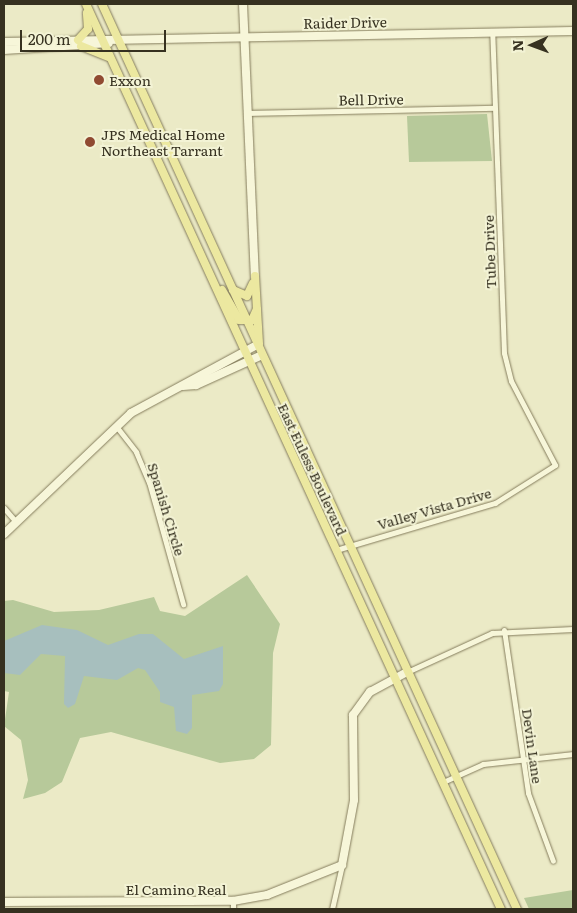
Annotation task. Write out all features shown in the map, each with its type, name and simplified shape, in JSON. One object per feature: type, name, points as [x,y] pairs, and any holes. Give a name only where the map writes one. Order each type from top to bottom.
[{"type":"main road","name":"East Euless Boulevard","points":[[86,4],[501,909]]},
{"type":"main road","points":[[86,4],[89,26],[79,43],[99,50],[112,60]]},
{"type":"main road","name":"East Euless Boulevard","points":[[102,4],[259,350],[517,909]]},
{"type":"main road","points":[[172,192],[185,186]]},
{"type":"main road","points":[[208,270],[235,316],[247,322],[255,318],[257,309]]},
{"type":"main road","points":[[232,289],[247,296],[255,276]]},
{"type":"main road","points":[[255,276],[259,350]]},
{"type":"street","points":[[243,4],[255,276]]},
{"type":"street","name":"Raider Drive","points":[[4,42],[44,44],[244,36],[492,30],[573,31]]},
{"type":"street","name":"Tube Drive","points":[[492,30],[504,353],[511,381],[555,461]]},
{"type":"street","name":"Raider Drive","points":[[4,50],[44,44]]},
{"type":"street","name":"Bell Drive","points":[[248,114],[494,108]]},
{"type":"street","points":[[4,534],[116,426],[154,398],[182,386],[245,351],[259,350]]},
{"type":"street","points":[[182,386],[196,384],[249,360],[259,350]]},
{"type":"street","name":"Spanish Circle","points":[[116,426],[136,452],[149,482],[184,604]]},
{"type":"street","name":"Valley Vista Drive","points":[[336,550],[349,544],[496,503],[525,488],[555,461]]},
{"type":"street","points":[[4,508],[16,522]]},
{"type":"street","points":[[332,909],[354,800],[353,715],[364,697],[407,672],[504,630],[573,629]]},
{"type":"street","name":"Devin Lane","points":[[504,630],[528,793],[553,861]]},
{"type":"street","points":[[443,782],[483,764],[573,754]]},
{"type":"street","name":"El Camino Real","points":[[4,902],[233,905],[267,895],[342,865]]},
{"type":"green space","points":[[487,114],[492,161],[409,162],[407,116]]},
{"type":"green space","points":[[247,575],[280,624],[273,653],[271,745],[254,759],[220,763],[111,732],[80,738],[62,782],[45,793],[23,799],[28,780],[21,740],[4,726],[9,692],[4,691],[4,601],[13,600],[54,612],[99,610],[154,597],[160,611],[185,616]]},
{"type":"green space","points":[[573,890],[573,909],[529,909],[524,898]]},
{"type":"water","points":[[42,625],[77,630],[108,645],[139,634],[153,634],[184,659],[223,646],[223,684],[219,691],[192,695],[192,728],[187,734],[176,731],[174,707],[160,702],[160,692],[145,670],[138,668],[117,680],[84,676],[75,704],[68,708],[64,704],[65,656],[41,654],[20,675],[4,673],[4,641]]},
{"type":"place","name":"Exxon","points":[[99,80]]},
{"type":"place","name":"JPS Medical Home Northeast Tarrant","points":[[90,142]]}]
